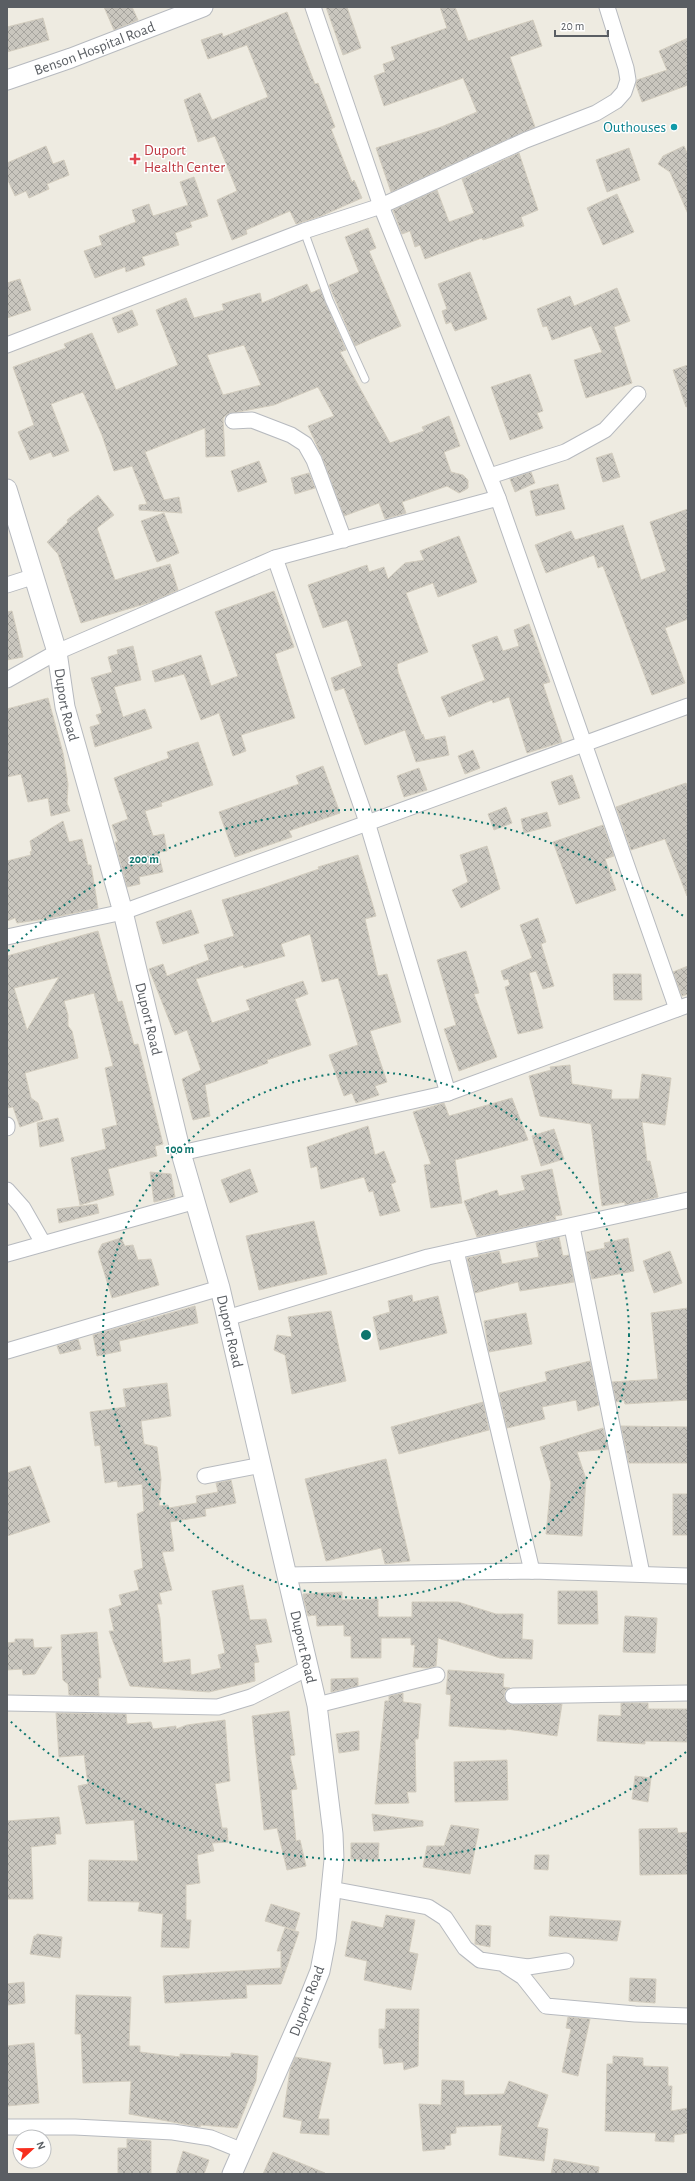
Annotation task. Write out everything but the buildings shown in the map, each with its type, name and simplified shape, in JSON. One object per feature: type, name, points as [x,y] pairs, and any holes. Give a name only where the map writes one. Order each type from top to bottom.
[{"type":"street","name":"Benson Hospital Road","points":[[7,80],[71,58],[203,7]]},
{"type":"street","points":[[181,1153],[448,1093],[682,1007],[585,744],[490,476],[381,206],[313,7]]},
{"type":"street","points":[[7,345],[304,231],[381,206],[526,140],[596,113],[616,101],[624,92],[628,80],[626,68],[608,7]]},
{"type":"street","points":[[490,476],[565,452],[605,430],[638,394]]},
{"type":"street","points":[[234,421],[252,420],[290,435],[305,444],[314,460],[344,540]]},
{"type":"street","name":"Duport Road","points":[[7,489],[32,577],[57,652],[66,707],[123,912],[181,1153],[220,1288],[317,1705],[333,1834],[334,1860],[326,1940],[320,1971],[287,2053],[232,2174]]},
{"type":"street","points":[[7,680],[57,652],[275,558],[498,498]]},
{"type":"street","points":[[275,558],[367,822],[448,1093]]},
{"type":"street","points":[[7,585],[32,577]]},
{"type":"street","points":[[7,937],[123,912],[688,706]]},
{"type":"street","points":[[7,1190],[23,1208],[43,1243]]},
{"type":"street","points":[[227,1318],[428,1257],[572,1227],[688,1200]]},
{"type":"street","points":[[7,1254],[196,1201]]},
{"type":"street","points":[[572,1227],[642,1574]]},
{"type":"street","points":[[456,1251],[532,1571]]},
{"type":"street","points":[[7,1350],[220,1288]]},
{"type":"street","points":[[205,1476],[262,1465]]},
{"type":"street","points":[[287,1575],[532,1571],[688,1576]]},
{"type":"street","points":[[7,1703],[218,1707],[251,1697],[308,1668]]},
{"type":"street","points":[[317,1705],[437,1675]]},
{"type":"street","points":[[512,1696],[688,1693]]},
{"type":"street","points":[[331,1889],[428,1907],[445,1918],[465,1948],[480,1960],[528,1967],[566,1961]]},
{"type":"street","points":[[503,1964],[523,1977],[546,2006],[635,2014],[688,2016]]},
{"type":"street","points":[[7,2128],[75,2126],[174,2132],[211,2138],[243,2151]]},
{"type":"lane","points":[[304,231],[329,300],[365,379]]},
{"type":"place","name":"Outhouses","points":[[674,127]]},
{"type":"place","name":"Duport Health Center","points":[[135,159]]}]
